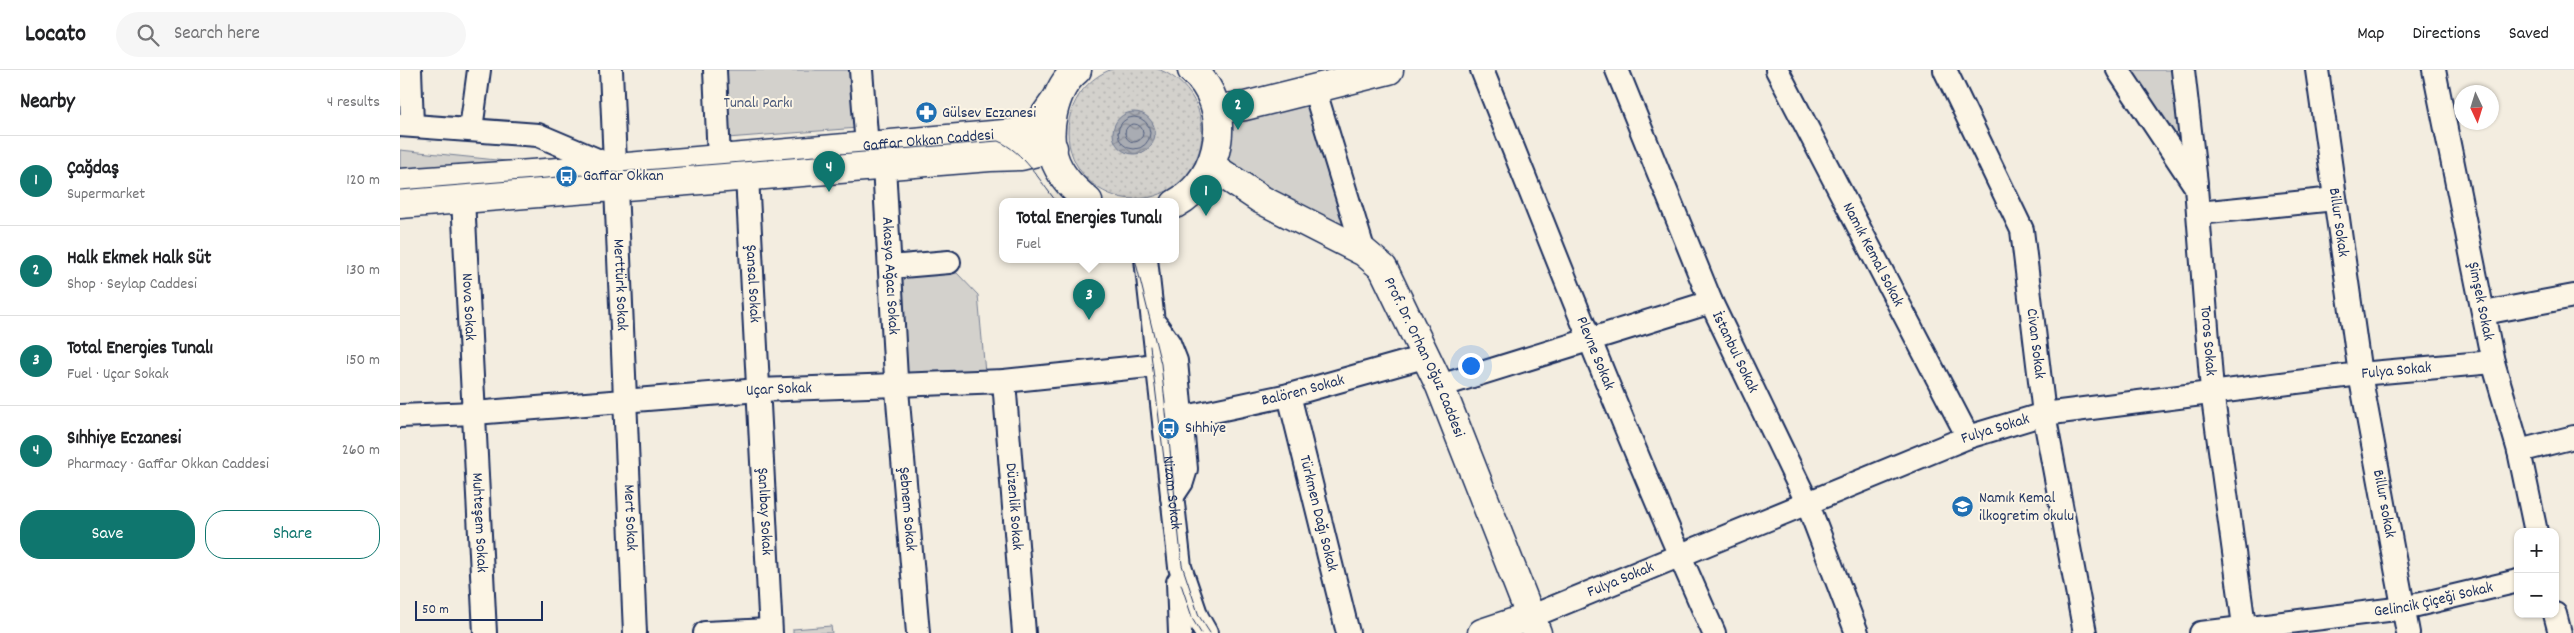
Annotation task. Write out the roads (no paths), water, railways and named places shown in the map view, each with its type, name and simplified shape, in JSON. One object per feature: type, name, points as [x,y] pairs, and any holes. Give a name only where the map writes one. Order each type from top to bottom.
[{"type":"main road","points":[[1179,201],[1199,185],[1211,166],[1218,138],[1216,109],[1208,90],[1192,70]]},
{"type":"main road","points":[[1216,109],[1245,106],[1389,70]]},
{"type":"main road","name":"Gaffar Okkan Caddesi","points":[[400,183],[747,176],[875,157],[1016,133],[1038,125],[1074,71]]},
{"type":"main road","points":[[1055,101],[1050,136],[1055,162],[1069,185],[1084,198]]},
{"type":"main road","name":"Gaffar Okkan Caddesi","points":[[400,204],[463,199],[616,178],[719,159],[1021,156],[1052,148]]},
{"type":"main road","name":"Prof. Dr. Orhan Oğuz Caddesi","points":[[1211,166],[1262,200],[1364,252],[1383,268],[1424,357],[1440,386],[1534,625]]},
{"type":"main road","points":[[1482,633],[1534,625]]},
{"type":"street","points":[[410,70],[406,125],[538,134],[616,178]]},
{"type":"street","points":[[471,129],[479,70]]},
{"type":"street","name":"Merttürk Sokak","points":[[610,70],[624,401]]},
{"type":"street","points":[[715,70],[719,159]]},
{"type":"street","name":"Akasya Ağacı Sokak","points":[[861,70],[890,266],[898,386]]},
{"type":"street","name":"Plevne Sokak","points":[[1482,70],[1589,338],[1680,557],[1714,633]]},
{"type":"street","name":"İstanbul Sokak","points":[[1617,70],[1711,302],[1807,502],[1857,633]]},
{"type":"street","name":"Namık Kemal Sokak","points":[[1777,70],[1968,437]]},
{"type":"street","name":"Civan Sokak","points":[[1944,70],[2022,230],[2044,414],[2085,633]]},
{"type":"street","name":"Toros Sokak","points":[[2118,70],[2196,187],[2212,391],[2245,629]]},
{"type":"street","points":[[2183,70],[2196,187]]},
{"type":"street","name":"Billur Sokak","points":[[2317,70],[2360,374]]},
{"type":"street","name":"Şimşek Sokak","points":[[2434,70],[2493,362],[2519,451],[2535,528]]},
{"type":"street","points":[[1314,88],[1364,252]]},
{"type":"street","name":"Şansal Sokak","points":[[747,176],[758,390]]},
{"type":"street","name":"Nova Sokak","points":[[463,199],[474,413]]},
{"type":"street","points":[[2199,213],[2335,199]]},
{"type":"street","points":[[890,266],[949,262]]},
{"type":"street","name":"Nizam Sokak","points":[[1146,263],[1180,568],[1197,617],[1206,633]]},
{"type":"street","points":[[2484,313],[2574,296]]},
{"type":"street","points":[[1440,386],[1589,338],[1711,302]]},
{"type":"street","points":[[1153,321],[1169,343],[1176,361],[1186,469],[1182,482],[1172,497]]},
{"type":"street","name":"Balören Sokak","points":[[1181,418],[1289,395],[1424,357]]},
{"type":"street","name":"Fulya Sokak","points":[[1534,625],[1680,557],[1807,502],[1968,437],[2044,414],[2212,391],[2360,374],[2493,362]]},
{"type":"street","name":"Uçar Sokak","points":[[400,416],[474,413],[758,390],[1004,382],[1158,365]]},
{"type":"street","name":"Billur sokak","points":[[2360,374],[2408,633]]},
{"type":"street","name":"Düzenlik Sokak","points":[[1004,382],[1024,633]]},
{"type":"street","name":"Şebnem Sokak","points":[[898,386],[918,633]]},
{"type":"street","name":"Şanlıbay Sokak","points":[[758,390],[770,631]]},
{"type":"street","name":"Türkmen Dağı Sokak","points":[[1289,395],[1348,633]]},
{"type":"street","name":"Mert Sokak","points":[[624,401],[636,633]]},
{"type":"street","name":"Muhteşem Sokak","points":[[474,413],[485,633]]},
{"type":"street","points":[[2519,451],[2574,437]]},
{"type":"street","points":[[1180,568],[1178,574],[1180,633]]},
{"type":"street","name":"Gelincik Çiçeği Sokak","points":[[2201,633],[2404,608],[2514,582]]},
{"type":"street","points":[[2556,618],[2560,633]]},
{"type":"street","points":[[705,633],[770,631]]},
{"type":"water","points":[[1134,112],[1149,118],[1155,133],[1149,148],[1134,154],[1119,148],[1113,133],[1119,118]]},
{"type":"tram line","points":[[400,190],[998,141],[1016,152],[1023,159],[1054,198]]},
{"type":"tram line","points":[[1136,263],[1161,364],[1182,565],[1199,616],[1210,633]]},
{"type":"tram line","points":[[1150,346],[1170,507]]},
{"type":"tram line","points":[[1181,584],[1193,620],[1201,633]]},
{"type":"place","name":"Gülsev Eczanesi","points":[[926,113]]},
{"type":"place","name":"Halk Ekmek Halk Süt","points":[[1238,130]]},
{"type":"place","name":"Gaffar Okkan","points":[[567,176]]},
{"type":"place","name":"Sıhhiye Eczanesi","points":[[829,192]]},
{"type":"place","name":"Çağdaş","points":[[1206,216]]},
{"type":"place","name":"Total Energies Tunalı","points":[[1089,320]]},
{"type":"place","name":"Sıhhiye","points":[[1169,428]]},
{"type":"place","name":"Namık Kemal ilkogretim okulu","points":[[1963,507]]},
{"type":"park label","name":"Tunalı Parkı","points":[[758,103]]}]
